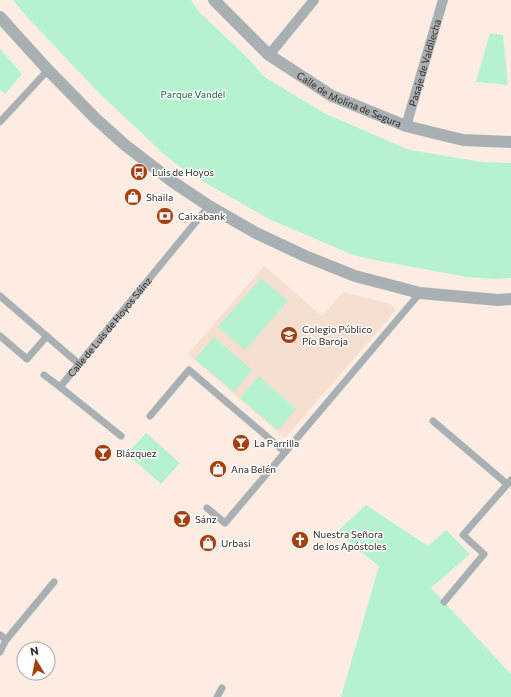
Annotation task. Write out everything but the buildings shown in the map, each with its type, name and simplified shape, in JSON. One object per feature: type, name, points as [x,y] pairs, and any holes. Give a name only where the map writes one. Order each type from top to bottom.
[{"type":"street","name":"Calle de Molina de Segura","points":[[214,0],[269,54],[332,96],[406,126],[463,140],[511,142]]},
{"type":"street","points":[[269,54],[314,0]]},
{"type":"street","name":"Pasaje de Valdilecha","points":[[406,126],[444,0]]},
{"type":"street","points":[[0,17],[48,70],[96,119],[125,145],[209,206],[256,233],[305,256],[355,276],[420,293],[498,300],[511,299]]},
{"type":"lane","points":[[0,122],[48,70]]},
{"type":"lane","name":"Calle de Luis de Hoyos Sáinz","points":[[60,387],[209,206]]},
{"type":"lane","points":[[207,508],[225,523],[420,293]]},
{"type":"lane","points":[[0,296],[79,364]]},
{"type":"lane","points":[[0,336],[27,359],[47,336]]},
{"type":"lane","points":[[150,416],[189,370],[285,452]]},
{"type":"lane","points":[[44,375],[121,436]]},
{"type":"lane","points":[[433,421],[509,482],[463,535],[484,554],[444,602]]},
{"type":"lane","points":[[0,652],[6,640],[54,582]]},
{"type":"lane","points":[[0,635],[6,640]]},
{"type":"lane","points":[[217,697],[222,688]]},
{"type":"shaded area","name":"Colegio Público Pío Baroja","points":[[264,266],[322,316],[343,292],[390,304],[396,310],[285,438],[188,354]]},
{"type":"green space","name":"Parque Vandel","points":[[13,0],[191,0],[198,11],[250,60],[263,76],[324,113],[409,150],[482,162],[511,163],[511,278],[494,279],[467,277],[353,255],[269,219],[190,174],[166,156],[100,94],[27,17]]},
{"type":"green space","points":[[490,33],[503,35],[508,85],[476,82]]},
{"type":"green space","points":[[0,49],[22,74],[5,94],[0,90]]},
{"type":"green space","points":[[261,278],[288,301],[245,350],[218,327]]},
{"type":"green space","points":[[214,337],[252,370],[234,392],[195,359]]},
{"type":"green space","points":[[259,376],[296,409],[278,430],[240,398]]},
{"type":"green space","points":[[146,433],[180,463],[161,484],[127,454]]},
{"type":"green space","points":[[366,505],[428,546],[446,530],[470,554],[431,588],[511,674],[511,697],[341,697],[379,566],[337,532]]},
{"type":"place","name":"Luis de Hoyos","points":[[139,172]]},
{"type":"place","name":"Shaila","points":[[133,197]]},
{"type":"place","name":"Caixabank","points":[[165,216]]},
{"type":"place","name":"Colegio Público Pío Baroja","points":[[289,335]]},
{"type":"place","name":"La Parrilla","points":[[241,443]]},
{"type":"place","name":"Blázquez","points":[[103,453]]},
{"type":"place","name":"Ana Belén","points":[[218,469]]},
{"type":"place","name":"Sánz","points":[[182,519]]},
{"type":"place","name":"Nuestra Señora de los Apóstoles","points":[[300,540]]},
{"type":"place","name":"Urbasi","points":[[208,543]]}]
